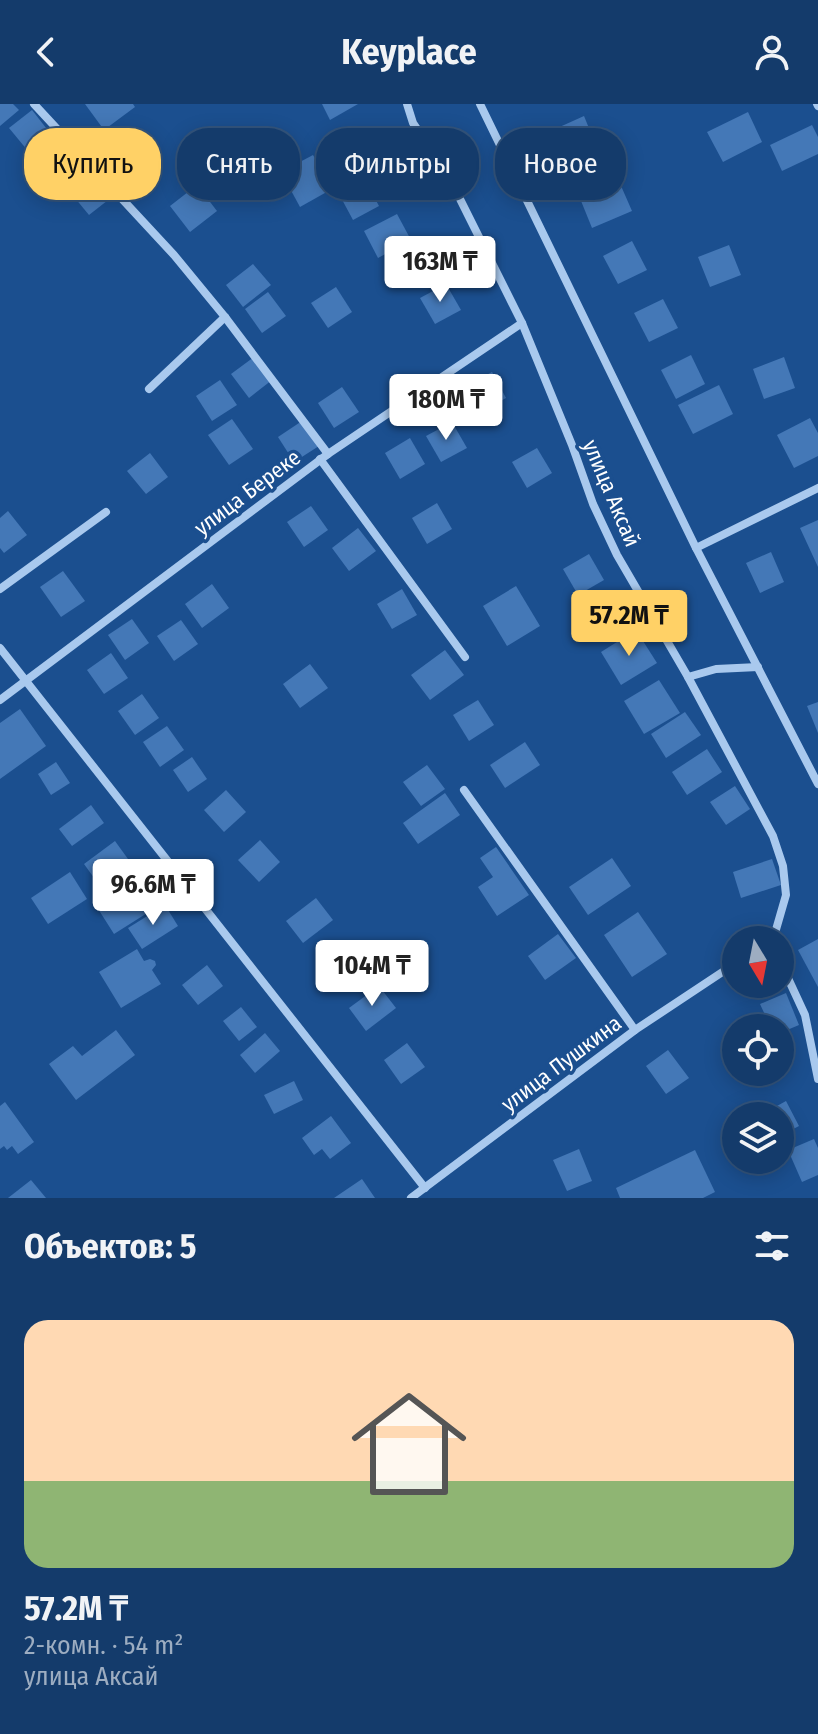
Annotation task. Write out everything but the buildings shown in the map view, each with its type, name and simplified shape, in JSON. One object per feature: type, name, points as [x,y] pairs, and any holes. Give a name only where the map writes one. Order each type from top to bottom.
[{"type":"street","points":[[34,104],[163,243],[225,317],[465,657]]},
{"type":"street","name":"улица Аксай","points":[[407,104],[413,123],[447,173],[522,323],[593,504],[617,555],[688,677],[773,836],[783,866],[786,895],[777,926]]},
{"type":"street","points":[[480,104],[696,548],[818,784]]},
{"type":"street","points":[[149,389],[225,317]]},
{"type":"street","name":"улица Береке","points":[[0,700],[324,456],[522,323]]},
{"type":"street","points":[[696,548],[818,488]]},
{"type":"street","points":[[0,589],[106,512]]},
{"type":"street","points":[[0,648],[419,1194]]},
{"type":"street","points":[[688,677],[716,669],[758,667]]},
{"type":"street","points":[[464,790],[635,1030]]},
{"type":"street","name":"улица Пушкина","points":[[419,1194],[635,1030],[722,972]]},
{"type":"street","points":[[794,991],[805,1015],[818,1079]]}]
